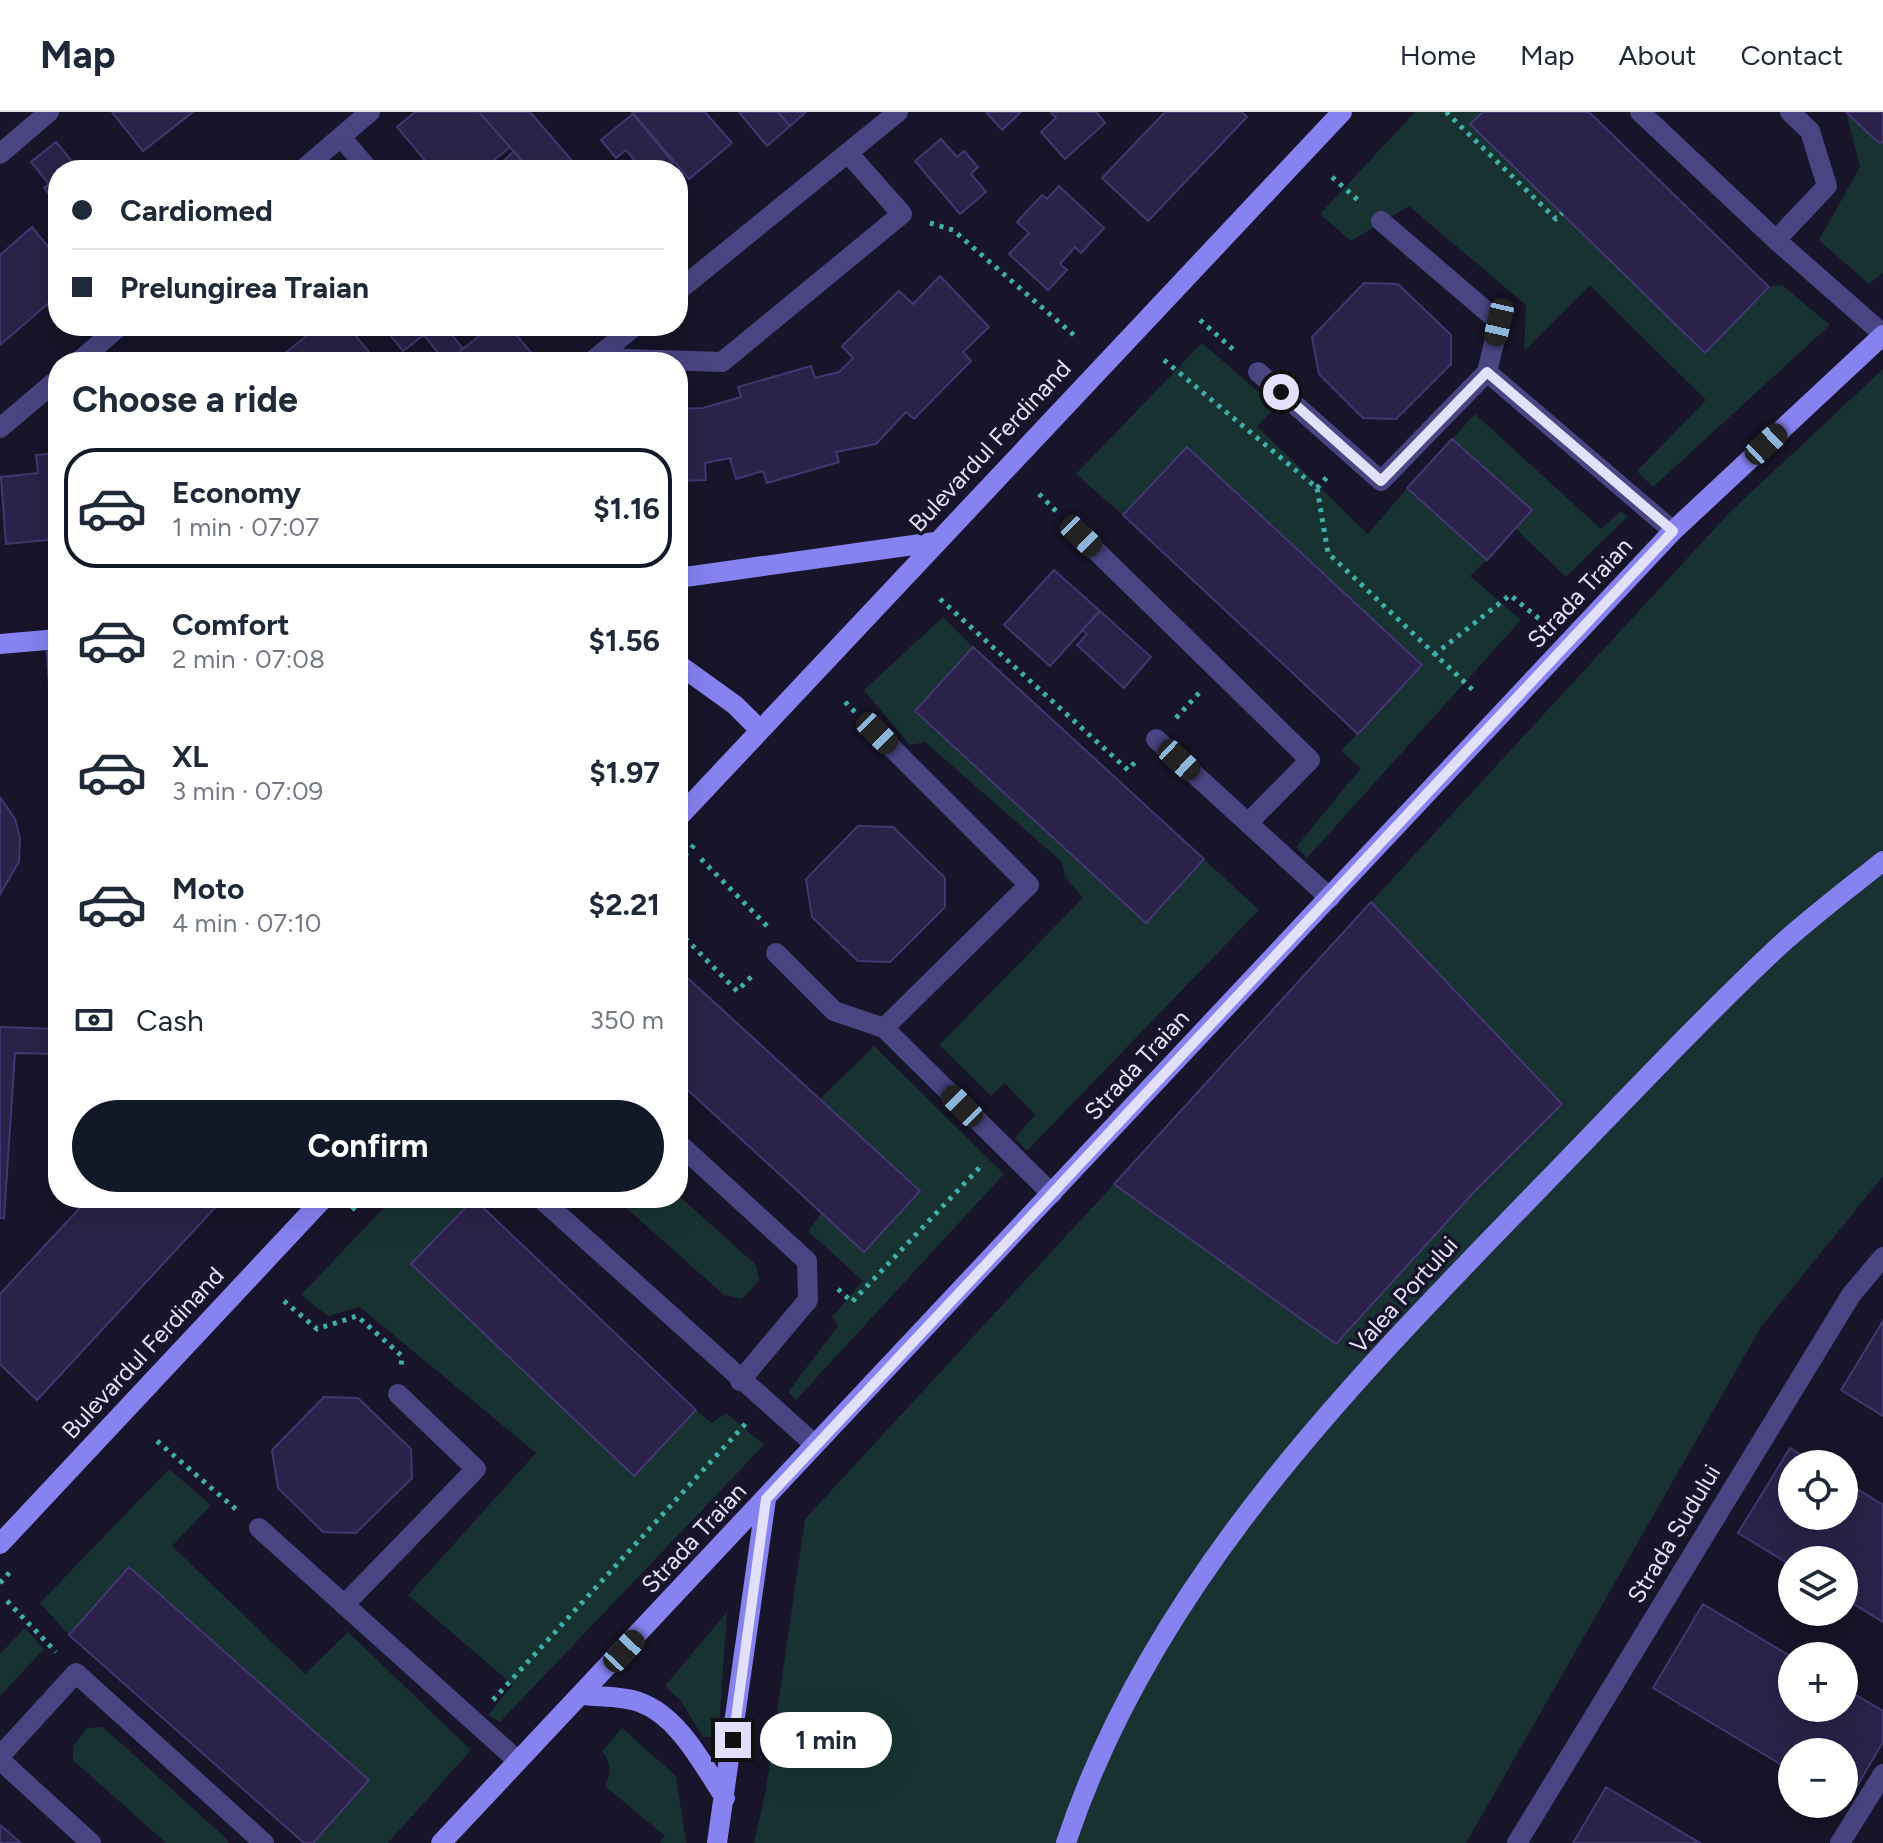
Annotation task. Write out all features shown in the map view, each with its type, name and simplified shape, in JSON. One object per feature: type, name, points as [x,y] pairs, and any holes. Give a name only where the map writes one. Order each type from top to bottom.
[{"type":"street","points":[[0,154],[49,112]]},
{"type":"street","points":[[314,160],[370,112]]},
{"type":"street","points":[[688,283],[898,112]]},
{"type":"street","name":"Bulevardul Ferdinand","points":[[688,807],[1342,112]]},
{"type":"street","points":[[1640,112],[1776,240],[1883,334]]},
{"type":"street","points":[[1776,240],[1827,186],[1810,131],[1790,112]]},
{"type":"street","points":[[341,137],[361,160]]},
{"type":"street","points":[[688,361],[722,362],[902,214],[848,153]]},
{"type":"street","points":[[1258,372],[1381,481],[1487,372],[1499,322],[1381,221]]},
{"type":"street","name":"Strada Traian","points":[[441,1843],[584,1695],[814,1444],[1673,531],[1883,334]]},
{"type":"street","points":[[90,352],[108,336]]},
{"type":"street","points":[[603,352],[623,336]]},
{"type":"street","points":[[1487,372],[1673,531]]},
{"type":"street","points":[[0,428],[48,387]]},
{"type":"street","points":[[1081,536],[1310,760],[1248,823]]},
{"type":"street","points":[[688,577],[935,542]]},
{"type":"street","points":[[0,644],[48,640]]},
{"type":"street","points":[[688,671],[735,705],[760,730]]},
{"type":"street","points":[[877,733],[1029,885],[884,1028]]},
{"type":"street","points":[[1156,739],[1330,898]]},
{"type":"street","name":"Valea Portului","points":[[1066,1843],[1140,1670],[1256,1498],[1452,1279],[1671,1054],[1779,946],[1883,861]]},
{"type":"street","points":[[776,953],[834,1011],[884,1028],[1052,1194]]},
{"type":"street","points":[[688,1152],[807,1261],[808,1300],[740,1381]]},
{"type":"street","name":"Bulevardul Ferdinand","points":[[0,1544],[315,1208]]},
{"type":"street","points":[[551,1208],[740,1381],[814,1444]]},
{"type":"street","name":"Strada Sudului","points":[[1517,1843],[1843,1307],[1883,1257]]},
{"type":"street","points":[[344,1605],[476,1469],[398,1394]]},
{"type":"street","points":[[717,1843],[766,1499]]},
{"type":"street","points":[[259,1528],[518,1761]]},
{"type":"street","points":[[91,1843],[0,1758],[76,1673],[264,1843]]},
{"type":"street","points":[[584,1695],[639,1702],[664,1717],[682,1736],[725,1798]]},
{"type":"street","points":[[1840,1843],[1883,1774]]},
{"type":"path","points":[[1446,112],[1556,219],[1562,213]]},
{"type":"path","points":[[902,214],[953,230],[1076,337]]},
{"type":"path","points":[[1200,320],[1258,372]]},
{"type":"path","points":[[1164,360],[1317,488],[1328,553],[1476,693]]},
{"type":"path","points":[[1434,655],[1510,595],[1543,622]]},
{"type":"path","points":[[940,599],[1128,770],[1219,670]]},
{"type":"path","points":[[688,941],[737,991],[785,944],[701,859]]},
{"type":"path","points":[[807,1261],[852,1302],[1001,1145]]},
{"type":"path","points":[[284,1301],[317,1329],[357,1316],[402,1356],[398,1394]]},
{"type":"path","points":[[473,1722],[765,1403]]},
{"type":"path","points":[[157,1441],[259,1528]]},
{"type":"path","points":[[7,1601],[76,1673]]},
{"type":"green space","points":[[1415,112],[1483,112],[1471,125],[1705,353],[1769,287],[1782,285],[1830,325],[1653,487],[1637,471],[1706,400],[1590,285],[1524,351],[1526,305],[1409,206],[1351,241],[1320,214]]},
{"type":"green space","points":[[1846,112],[1879,144],[1883,141],[1883,273],[1869,284],[1819,240],[1860,167]]},
{"type":"green space","points":[[1202,343],[1276,407],[1257,426],[1368,534],[1407,488],[1487,560],[1470,576],[1521,620],[1307,858],[1296,847],[1361,768],[1341,751],[1358,733],[1187,447],[1123,515],[1076,474]]},
{"type":"green space","points":[[1883,369],[1883,1176],[1761,1327],[1466,1843],[754,1843],[766,1789],[805,1519],[1114,1184],[1336,1344],[1474,1192],[1562,1104],[1371,902],[1730,512]]},
{"type":"green space","points":[[1475,414],[1601,529],[1621,511],[1627,517],[1566,577],[1516,529],[1531,511],[1452,439]]},
{"type":"green space","points":[[943,617],[973,647],[915,712],[1145,922],[1204,859],[1259,910],[1027,1151],[1015,1138],[1035,1115],[1005,1083],[991,1096],[939,1045],[1083,898],[1065,877],[1062,862],[925,742],[910,745],[864,690]]},
{"type":"green space","points":[[874,1046],[1004,1174],[796,1400],[788,1392],[838,1326],[832,1317],[863,1281],[808,1231],[822,1213],[864,1252],[920,1192],[820,1099]]},
{"type":"green space","points":[[688,1204],[756,1265],[759,1281],[742,1299],[724,1295],[626,1208],[688,1208]]},
{"type":"green space","points":[[384,1208],[465,1208],[411,1265],[633,1476],[696,1410],[712,1423],[726,1413],[764,1445],[500,1722],[488,1715],[513,1685],[408,1595],[536,1453],[360,1307],[328,1316],[301,1295]]},
{"type":"green space","points":[[169,1469],[211,1505],[172,1546],[305,1674],[348,1632],[471,1750],[388,1843],[313,1843],[369,1780],[128,1568],[69,1635],[40,1603]]},
{"type":"green space","points":[[727,1612],[720,1714],[715,1737],[703,1737],[681,1701],[665,1686]]},
{"type":"green space","points":[[25,1628],[44,1649],[0,1696],[0,1654]]},
{"type":"green space","points":[[103,1727],[228,1843],[166,1843],[73,1760],[73,1746],[87,1728]]},
{"type":"green space","points":[[622,1728],[676,1776],[686,1843],[659,1843],[665,1836],[605,1786],[610,1768],[602,1751]]},
{"type":"building","points":[[112,112],[193,112],[143,151]]},
{"type":"building","points":[[415,112],[479,112],[510,147],[494,160],[425,160],[397,127]]},
{"type":"building","points":[[479,112],[530,112],[571,160],[521,160]]},
{"type":"building","points":[[632,112],[705,112],[732,143],[689,179],[688,160],[673,160]]},
{"type":"building","points":[[739,112],[778,112],[790,126],[767,146]]},
{"type":"building","points":[[778,112],[806,112],[790,126]]},
{"type":"building","points":[[986,112],[1021,112],[1002,130]]},
{"type":"building","points":[[1051,112],[1096,112],[1105,123],[1065,159],[1041,132],[1056,118]]},
{"type":"building","points":[[1165,112],[1242,112],[1247,117],[1148,221],[1102,178]]},
{"type":"building","points":[[1483,112],[1589,112],[1769,287],[1705,353],[1470,124]]},
{"type":"building","points":[[1846,112],[1883,112],[1883,141],[1880,144]]},
{"type":"building","points":[[633,114],[671,160],[634,160],[626,150],[616,158],[601,140]]},
{"type":"building","points":[[941,139],[957,157],[964,151],[978,167],[971,174],[986,192],[960,214],[915,161]]},
{"type":"building","points":[[56,142],[71,160],[48,160],[48,183],[31,162]]},
{"type":"building","points":[[514,151],[522,160],[505,160]]},
{"type":"building","points":[[1059,186],[1104,228],[1081,253],[1075,247],[1060,264],[1067,270],[1048,290],[1009,254],[1029,233],[1017,222],[1042,195],[1047,199]]},
{"type":"building","points":[[32,227],[48,247],[48,304],[0,345],[0,255]]},
{"type":"building","points":[[940,276],[989,327],[963,352],[971,361],[914,419],[906,412],[876,444],[836,452],[839,462],[767,483],[763,471],[736,479],[730,458],[705,463],[706,480],[688,481],[688,409],[703,408],[741,397],[738,387],[811,366],[815,378],[839,372],[853,358],[842,346],[899,291],[913,304]]},
{"type":"building","points":[[1364,283],[1398,284],[1451,335],[1451,364],[1396,419],[1363,418],[1319,374],[1312,337]]},
{"type":"building","points":[[306,336],[356,336],[369,352],[286,352]]},
{"type":"building","points":[[391,336],[423,336],[403,351]]},
{"type":"building","points":[[425,336],[453,336],[463,349],[459,352],[437,352]]},
{"type":"building","points":[[479,336],[517,336],[531,352],[459,352]]},
{"type":"building","points":[[1452,439],[1532,510],[1487,560],[1407,488]]},
{"type":"building","points":[[1187,447],[1422,665],[1358,734],[1123,515]]},
{"type":"building","points":[[48,454],[48,540],[6,544],[1,477],[38,473],[36,455]]},
{"type":"building","points":[[1054,570],[1100,611],[1050,666],[1004,625]]},
{"type":"building","points":[[1100,611],[1151,657],[1124,688],[1077,645],[1087,634],[1082,630]]},
{"type":"building","points":[[973,647],[1204,859],[1146,923],[915,711]]},
{"type":"building","points":[[0,797],[15,819],[20,838],[19,862],[0,894]]},
{"type":"building","points":[[858,826],[893,827],[945,878],[945,907],[890,962],[858,961],[812,917],[806,879]]},
{"type":"building","points":[[1371,902],[1562,1104],[1474,1192],[1336,1344],[1114,1184]]},
{"type":"building","points":[[688,978],[920,1191],[864,1252],[688,1090]]},
{"type":"building","points":[[0,1027],[48,1029],[48,1054],[15,1053],[4,1218],[0,1218]]},
{"type":"building","points":[[80,1208],[215,1208],[37,1400],[0,1364],[0,1294]]},
{"type":"building","points":[[465,1208],[483,1208],[696,1410],[634,1476],[411,1264]]},
{"type":"building","points":[[1883,1321],[1883,1416],[1841,1390]]},
{"type":"building","points":[[324,1397],[358,1398],[411,1449],[412,1478],[356,1533],[323,1532],[278,1488],[272,1450]]},
{"type":"building","points":[[1778,1468],[1778,1530],[1858,1530],[1858,1490],[1883,1505],[1883,1622],[1858,1607],[1858,1546],[1778,1546],[1778,1557],[1738,1533]]},
{"type":"building","points":[[129,1567],[369,1780],[313,1843],[304,1843],[69,1635]]},
{"type":"building","points":[[1703,1604],[1778,1649],[1778,1722],[1858,1722],[1858,1696],[1883,1711],[1883,1742],[1858,1784],[1858,1738],[1778,1738],[1778,1763],[1653,1688]]},
{"type":"building","points":[[1606,1787],[1700,1843],[1573,1843]]},
{"type":"building","points":[[0,1825],[21,1843],[0,1843]]},
{"type":"route","points":[[733,1740],[766,1499],[814,1444],[1673,531],[1487,372],[1381,481],[1281,392]]}]
